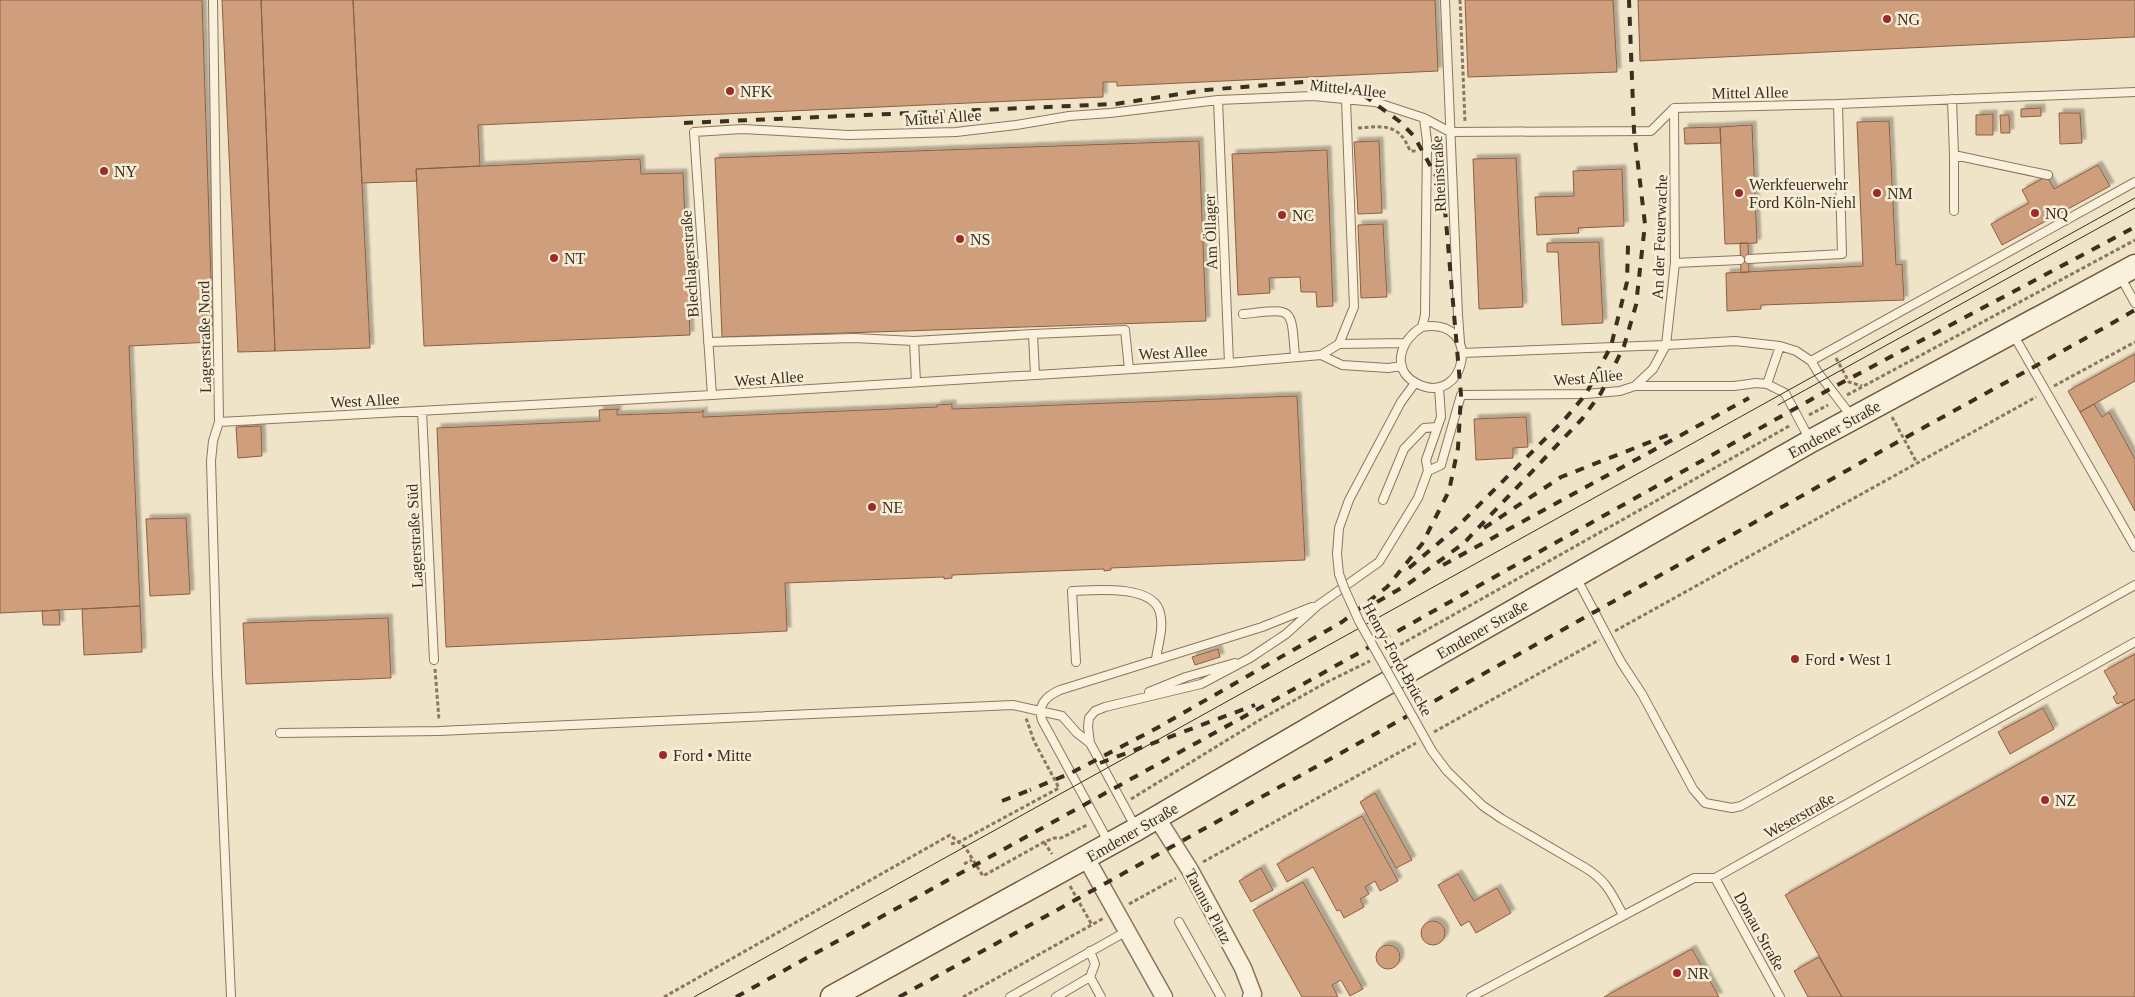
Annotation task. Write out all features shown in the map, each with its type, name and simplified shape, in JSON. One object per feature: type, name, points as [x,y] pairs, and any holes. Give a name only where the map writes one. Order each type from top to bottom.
[{"type":"street","name":"Emdener Straße","points":[[832,997],[1110,845],[1370,693],[1853,418],[2127,270]]},
{"type":"street","name":"Taunus Platz","points":[[1157,818],[1190,870],[1242,968],[1252,994],[1251,997]]},
{"type":"street","points":[[1086,858],[1164,997]]},
{"type":"lane","name":"Lagerstraße Nord","points":[[213,0],[219,422],[213,441],[211,461],[217,673],[231,997]]},
{"type":"lane","name":"Rheinstraße","points":[[1445,0],[1458,315],[1462,350]]},
{"type":"lane","name":"Mittel Allee","points":[[694,132],[743,129],[848,135],[956,132],[1069,116],[1218,100],[1313,96],[1375,102],[1424,118],[1450,132],[1651,131],[1674,108],[1838,104],[2135,92]]},
{"type":"lane","points":[[1952,99],[1954,211]]},
{"type":"lane","name":"Am Öllager","points":[[1218,100],[1229,363]]},
{"type":"lane","points":[[1346,100],[1354,307],[1339,344],[1404,343]]},
{"type":"lane","points":[[1749,259],[1842,254],[1838,104]]},
{"type":"lane","name":"An der Feuerwache","points":[[1635,386],[1653,369],[1666,345],[1675,263],[1674,108]]},
{"type":"lane","points":[[1422,327],[1425,315],[1428,141],[1424,118]]},
{"type":"lane","name":"Blechlagerstraße","points":[[694,132],[712,395]]},
{"type":"lane","points":[[1954,155],[2048,175]]},
{"type":"lane","points":[[1853,418],[1811,361],[2135,182]]},
{"type":"lane","points":[[1675,263],[1740,260]]},
{"type":"lane","points":[[2127,270],[2135,303]]},
{"type":"lane","points":[[1243,314],[1281,310],[1289,314],[1292,323],[1295,357]]},
{"type":"lane","points":[[1422,327],[1440,327],[1448,331],[1456,337],[1462,350],[1462,363],[1459,372],[1452,380],[1438,387],[1426,387],[1415,383],[1405,373],[1402,366],[1401,354],[1404,343],[1411,333],[1422,327]]},
{"type":"lane","points":[[708,342],[854,338],[914,341],[1125,330],[1129,369]]},
{"type":"lane","points":[[2012,332],[2047,390],[2135,547]]},
{"type":"lane","points":[[1033,334],[1035,375]]},
{"type":"lane","points":[[914,341],[916,382]]},
{"type":"lane","name":"West Allee","points":[[1462,350],[1666,345],[1735,341],[1780,346],[1796,351],[1811,361]]},
{"type":"lane","name":"West Allee","points":[[219,422],[712,395],[1229,363],[1321,355],[1339,344]]},
{"type":"lane","points":[[1780,346],[1766,384],[1785,393],[1811,442]]},
{"type":"lane","name":"West Allee","points":[[1321,355],[1342,365],[1388,368],[1402,366]]},
{"type":"lane","points":[[1428,471],[1441,464],[1454,426],[1461,395],[1452,380]]},
{"type":"lane","name":"Henry-Ford-Brücke","points":[[1415,383],[1401,402],[1349,500],[1339,528],[1338,564],[1339,574],[1345,590],[1359,621],[1432,751],[1447,771],[1495,815],[1599,876],[1609,888],[1622,915]]},
{"type":"lane","name":"West Allee","points":[[1461,395],[1586,394],[1620,392],[1635,386],[1734,386],[1756,383],[1766,384]]},
{"type":"lane","points":[[1128,700],[1201,684],[1250,658],[1286,634],[1317,606],[1379,562],[1418,498],[1428,471],[1426,460],[1441,417],[1438,387]]},
{"type":"lane","name":"Lagerstraße Süd","points":[[422,411],[434,660]]},
{"type":"lane","points":[[1383,500],[1404,449],[1424,428],[1438,427]]},
{"type":"lane","points":[[1576,576],[1621,662],[1642,694],[1693,789],[1705,803],[1732,808],[1741,806],[2135,585]]},
{"type":"lane","points":[[1076,662],[1072,591],[1115,589],[1144,596],[1157,605],[1160,613],[1161,627],[1156,659]]},
{"type":"lane","points":[[1110,845],[1042,720],[1040,711],[1044,700],[1060,690],[1262,627],[1317,606]]},
{"type":"lane","name":"Weserstraße","points":[[1471,997],[1694,878],[1715,878],[2135,642]]},
{"type":"lane","points":[[1137,829],[1090,743],[1089,718],[1095,711],[1191,675],[1250,658]]},
{"type":"lane","points":[[280,733],[439,731],[975,706],[1022,706],[1062,716],[1077,733],[1090,743]]},
{"type":"lane","name":"Donau Straße","points":[[1715,878],[1780,997]]},
{"type":"lane","points":[[1179,922],[1221,997]]},
{"type":"lane","points":[[1010,997],[1127,931]]},
{"type":"lane","points":[[1056,997],[1090,977],[1096,964],[1090,951]]},
{"type":"lane","points":[[1090,977],[1101,997]]},
{"type":"path","points":[[1381,655],[1800,419],[2135,240]]},
{"type":"path","points":[[1433,733],[2135,342]]},
{"type":"path","points":[[1832,350],[1849,382],[1863,386]]},
{"type":"path","points":[[1871,381],[1917,463]]},
{"type":"path","points":[[434,660],[439,731]]},
{"type":"path","points":[[1123,804],[1279,709],[1327,682],[1372,660]]},
{"type":"path","points":[[951,844],[959,842],[1059,788],[1034,741],[1022,706]]},
{"type":"path","points":[[963,997],[1424,738]]},
{"type":"path","points":[[664,997],[950,835],[965,847],[983,876],[1044,842],[1054,838],[1061,838],[1096,820]]},
{"type":"path","points":[[964,864],[972,860]]},
{"type":"building","name":"NY","points":[[0,0],[202,0],[213,342],[129,346],[140,606],[0,613]]},
{"type":"building","points":[[222,0],[261,0],[275,351],[238,352]]},
{"type":"building","points":[[261,0],[353,0],[370,348],[275,351]]},
{"type":"building","name":"NFK","points":[[353,0],[1435,0],[1438,71],[1117,86],[1117,82],[1103,82],[1103,97],[478,125],[480,166],[416,169],[417,181],[362,183]]},
{"type":"building","points":[[1465,0],[1613,0],[1617,72],[1468,77]]},
{"type":"building","name":"NG","points":[[1638,0],[2135,0],[2135,37],[1640,61]]},
{"type":"building","points":[[2041,108],[2041,116],[2021,117],[2021,109]]},
{"type":"building","points":[[2059,113],[2080,113],[2082,143],[2060,144]]},
{"type":"building","points":[[1993,114],[1993,135],[1976,135],[1976,115]]},
{"type":"building","points":[[2000,115],[2009,115],[2010,133],[2001,133]]},
{"type":"building","name":"NM","points":[[1889,121],[1896,265],[1902,264],[1904,300],[1761,305],[1761,309],[1727,311],[1726,273],[1863,266],[1857,122]]},
{"type":"building","name":"Werkfeuerwehr Ford Köln-Niehl","points":[[1752,125],[1757,243],[1725,244],[1720,127]]},
{"type":"building","points":[[1720,127],[1721,143],[1685,144],[1684,128]]},
{"type":"building","name":"NS","points":[[1199,141],[1206,321],[722,337],[715,158]]},
{"type":"building","points":[[1379,141],[1382,213],[1358,214],[1354,142]]},
{"type":"building","name":"NC","points":[[1327,150],[1333,306],[1317,307],[1316,292],[1301,292],[1300,277],[1269,278],[1270,293],[1238,295],[1232,154]]},
{"type":"building","points":[[1516,158],[1523,307],[1479,309],[1473,159]]},
{"type":"building","name":"NT","points":[[640,159],[641,174],[683,173],[690,335],[424,346],[416,169]]},
{"type":"building","name":"NQ","points":[[2098,165],[2110,186],[2002,245],[1991,224],[2029,203],[2022,190],[2047,176],[2054,189]]},
{"type":"building","points":[[1622,169],[1624,226],[1578,228],[1579,233],[1537,235],[1535,197],[1574,196],[1573,171]]},
{"type":"building","points":[[1383,224],[1387,297],[1361,298],[1358,225]]},
{"type":"building","points":[[1599,242],[1603,323],[1562,325],[1558,252],[1547,252],[1547,243]]},
{"type":"building","points":[[1740,243],[1748,243],[1749,272],[1741,273]]},
{"type":"building","points":[[2135,354],[2135,381],[2080,412],[2068,391]]},
{"type":"building","name":"NE","points":[[1297,396],[1305,560],[1111,568],[1111,570],[1104,571],[1104,569],[952,575],[952,578],[944,579],[944,577],[785,583],[787,631],[446,647],[437,428],[600,421],[599,410],[619,409],[617,410],[617,415],[702,412],[703,410],[703,417],[937,407],[937,405],[952,404],[952,409]]},
{"type":"building","points":[[2094,404],[2102,417],[2109,412],[2135,459],[2135,511],[2080,412]]},
{"type":"building","points":[[1526,417],[1528,447],[1513,448],[1513,458],[1476,460],[1474,419]]},
{"type":"building","points":[[261,426],[262,456],[238,458],[236,427]]},
{"type":"building","points":[[186,518],[190,594],[150,596],[146,519]]},
{"type":"building","points":[[140,606],[142,652],[84,655],[82,609]]},
{"type":"building","points":[[59,610],[60,625],[43,625],[42,611]]},
{"type":"building","points":[[388,618],[391,678],[246,684],[243,623]]},
{"type":"building","points":[[1218,649],[1220,657],[1195,665],[1192,657]]},
{"type":"building","points":[[2135,654],[2135,699],[2124,705],[2122,702],[2117,704],[2113,697],[2117,694],[2104,671]]},
{"type":"building","name":"NZ","points":[[2135,699],[2135,997],[1842,997],[1785,895]]},
{"type":"building","points":[[2043,708],[2054,729],[2010,754],[1998,732]]},
{"type":"building","points":[[1375,793],[1412,860],[1396,868],[1360,802]]},
{"type":"building","points":[[1362,816],[1398,881],[1380,891],[1375,881],[1365,887],[1369,894],[1360,899],[1364,907],[1344,918],[1340,910],[1337,911],[1313,867],[1287,882],[1277,864]]},
{"type":"building","points":[[1261,868],[1273,890],[1251,902],[1239,881]]},
{"type":"building","points":[[1458,874],[1474,901],[1497,888],[1511,913],[1476,933],[1469,921],[1461,926],[1438,885]]},
{"type":"building","points":[[1303,882],[1363,989],[1350,996],[1341,980],[1332,985],[1338,997],[1302,997],[1253,910]]},
{"type":"building","points":[[1433,921],[1442,924],[1445,933],[1442,942],[1433,945],[1424,942],[1421,933],[1424,924]]},
{"type":"building","points":[[1388,945],[1397,948],[1400,957],[1397,966],[1388,969],[1379,966],[1376,957],[1379,948]]},
{"type":"building","name":"NR","points":[[1692,949],[1719,997],[1604,997]]},
{"type":"building","points":[[1819,957],[1842,997],[1808,997],[1794,971]]},
{"type":"tram line","points":[[694,997],[2135,198]]},
{"type":"tram line","points":[[1778,405],[2135,208]]},
{"type":"railway","points":[[1377,602],[1408,584],[1464,543],[1582,419],[1601,393],[1624,346],[1636,305],[1645,224],[1634,131],[1629,0]]},
{"type":"railway","points":[[684,123],[1115,104],[1206,90],[1314,81],[1362,94],[1399,121],[1414,136],[1436,176],[1444,198],[1461,395],[1458,448],[1449,491],[1422,544],[1387,587],[1342,622],[1157,728],[1071,773],[1030,790]]},
{"type":"railway","points":[[736,997],[1314,678],[1830,389],[2135,227]]},
{"type":"railway","points":[[1409,568],[1455,529],[1565,419],[1586,394],[1611,346],[1627,282],[1628,245]]},
{"type":"railway","points":[[899,997],[1381,731],[2135,310]]},
{"type":"railway","points":[[1443,565],[1749,398]]},
{"type":"railway","points":[[1484,528],[1561,477],[1673,433]]},
{"type":"railway","points":[[1100,763],[1255,705]]},
{"type":"railway","points":[[1002,801],[1035,788]]},
{"type":"place","name":"NG","points":[[1887,19]]},
{"type":"place","name":"NFK","points":[[730,91]]},
{"type":"place","name":"NY","points":[[104,171]]},
{"type":"place","name":"Werkfeuerwehr Ford Köln-Niehl","points":[[1739,193]]},
{"type":"place","name":"NM","points":[[1877,193]]},
{"type":"place","name":"NQ","points":[[2035,213]]},
{"type":"place","name":"NC","points":[[1282,215]]},
{"type":"place","name":"NS","points":[[960,239]]},
{"type":"place","name":"NT","points":[[554,258]]},
{"type":"place","name":"NE","points":[[872,507]]},
{"type":"place","name":"Ford • West 1","points":[[1795,659]]},
{"type":"place","name":"Ford • Mitte","points":[[663,755]]},
{"type":"place","name":"NZ","points":[[2045,800]]},
{"type":"place","name":"NR","points":[[1677,973]]}]
